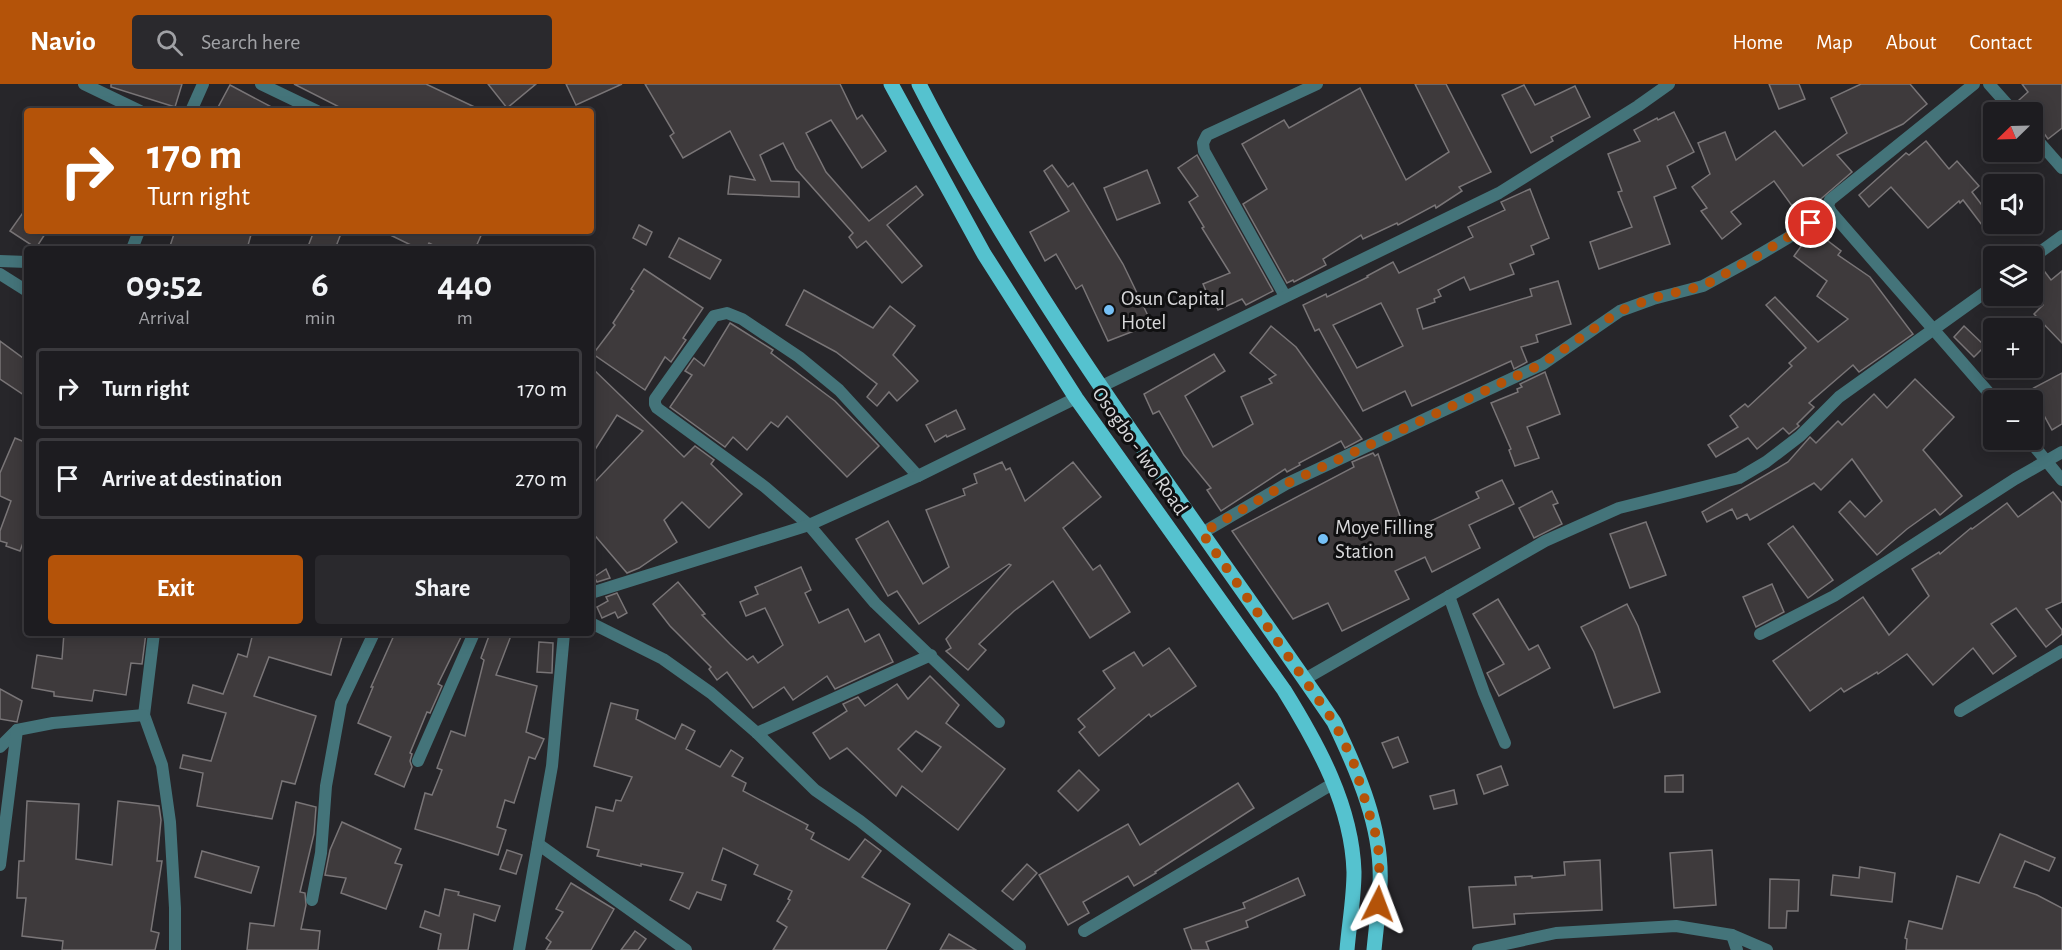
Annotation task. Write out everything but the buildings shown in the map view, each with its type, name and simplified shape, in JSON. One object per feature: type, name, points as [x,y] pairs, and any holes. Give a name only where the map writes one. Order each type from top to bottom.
[{"type":"main road","name":"Osogbo - Iwo Road","points":[[891,84],[984,254],[1076,398],[1284,690],[1314,738],[1334,783],[1350,840],[1354,873],[1347,950]]},
{"type":"main road","name":"Osogbo - Iwo Road","points":[[919,84],[1006,242],[1100,387],[1334,722],[1353,761],[1378,842],[1380,884],[1374,950]]},
{"type":"street","points":[[84,84],[134,108]]},
{"type":"street","points":[[192,108],[204,84]]},
{"type":"street","points":[[261,84],[311,108]]},
{"type":"street","points":[[1285,296],[1204,151],[1203,143],[1207,135],[1317,84]]},
{"type":"street","points":[[1100,387],[1499,193],[1669,84]]},
{"type":"street","points":[[1974,84],[1830,200],[1828,206],[1986,390]]},
{"type":"street","points":[[1989,84],[2005,102]]},
{"type":"street","points":[[2043,146],[2062,168]]},
{"type":"street","points":[[1202,533],[1286,484],[1542,364],[1620,311],[1653,298],[1703,286],[1831,212]]},
{"type":"street","points":[[2043,250],[2062,236]]},
{"type":"street","points":[[0,261],[24,262]]},
{"type":"street","points":[[0,273],[24,289]]},
{"type":"street","points":[[1305,679],[1545,541],[1619,508],[1739,478],[1766,462],[1800,436],[1839,397],[1983,294]]},
{"type":"street","points":[[918,476],[839,390],[799,357],[728,312],[714,316],[655,399],[654,404],[657,408],[765,487],[809,525],[875,603],[999,722]]},
{"type":"street","points":[[594,591],[809,525],[918,476],[1076,398]]},
{"type":"street","points":[[2038,450],[2062,480]]},
{"type":"street","points":[[1760,634],[1834,596],[2015,479],[2062,452]]},
{"type":"street","points":[[1449,596],[1484,693],[1505,743]]},
{"type":"street","points":[[594,624],[663,659],[711,693],[758,733],[815,790],[860,821],[1020,947]]},
{"type":"street","points":[[154,636],[144,715],[162,765],[170,822],[175,950]]},
{"type":"street","points":[[312,900],[321,853],[326,786],[341,704],[373,636]]},
{"type":"street","points":[[418,761],[473,636]]},
{"type":"street","points":[[519,950],[552,766],[564,636]]},
{"type":"street","points":[[1960,711],[2062,651]]},
{"type":"street","points":[[758,733],[931,655]]},
{"type":"street","points":[[0,747],[17,730],[53,723],[144,715]]},
{"type":"street","points":[[0,865],[17,730]]},
{"type":"street","points":[[1084,931],[1334,783]]},
{"type":"street","points":[[538,844],[686,950]]},
{"type":"street","points":[[1478,950],[1556,933],[1676,926],[1732,935],[1767,950]]},
{"type":"street","points":[[1732,935],[1737,950]]},
{"type":"place","name":"Osun Capital Hotel","points":[[1109,310]]},
{"type":"place","name":"Moye Filling Station","points":[[1323,539]]},
{"type":"route","points":[[1378,904],[1380,884],[1378,842],[1353,761],[1334,722],[1202,533],[1286,484],[1542,364],[1620,311],[1653,298],[1703,286],[1811,223]]}]
